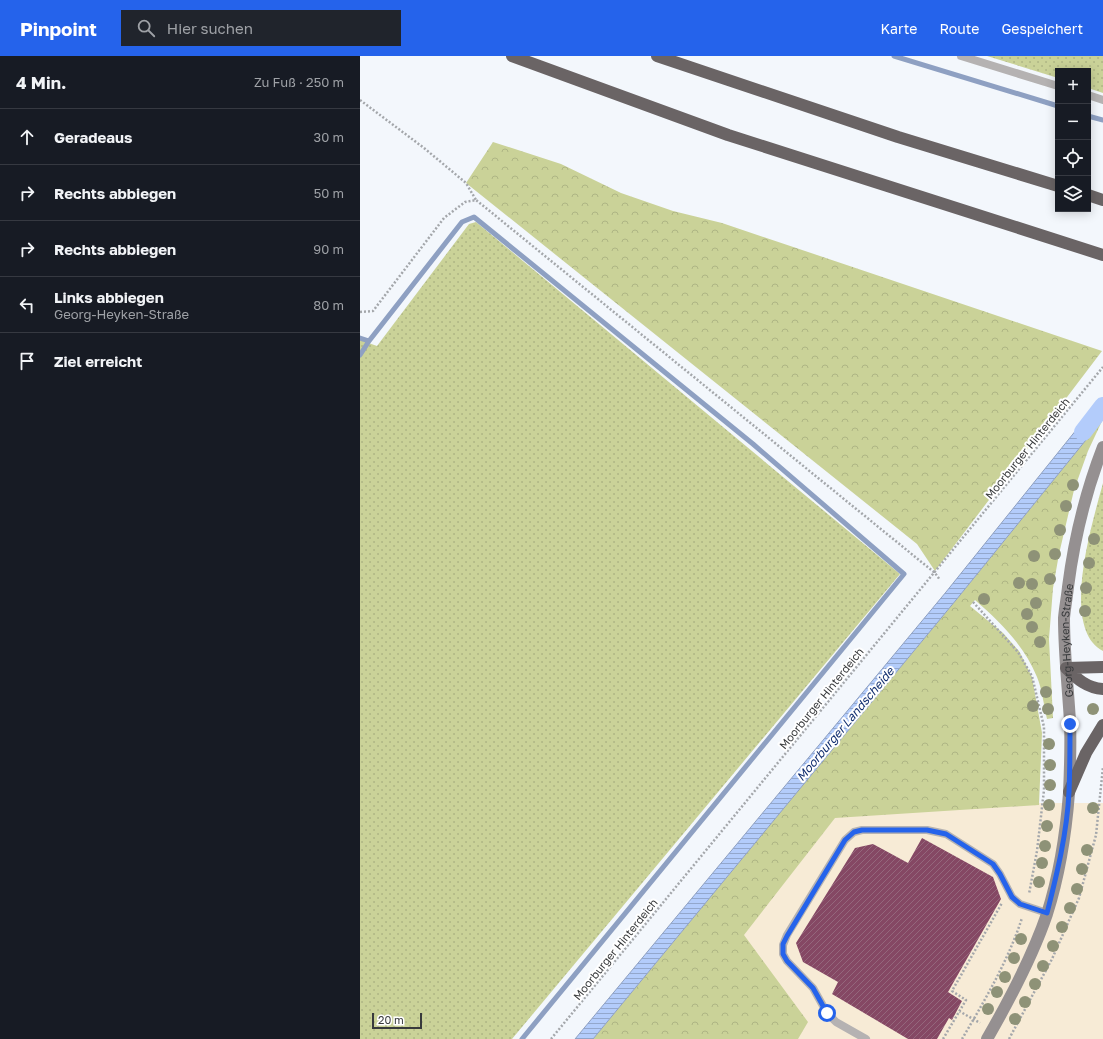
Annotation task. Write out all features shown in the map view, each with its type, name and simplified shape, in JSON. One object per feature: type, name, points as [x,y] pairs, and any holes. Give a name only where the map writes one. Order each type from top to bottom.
[{"type":"highway","points":[[512,56],[728,135],[1103,255]]},
{"type":"highway","points":[[657,56],[898,136],[1055,185]]},
{"type":"highway","points":[[1091,196],[1103,200]]},
{"type":"highway","points":[[1066,668],[1103,667]]},
{"type":"highway","points":[[1066,668],[1084,684],[1095,689],[1103,689]]},
{"type":"highway","points":[[1069,792],[1086,753],[1103,725]]},
{"type":"main road","name":"Georg-Heyken-Straße","points":[[990,1034],[1015,988],[1027,962],[1047,913],[1056,877],[1069,792],[1070,724],[1064,615],[1071,565],[1078,533],[1103,447]]},
{"type":"lane","points":[[961,56],[1055,85]]},
{"type":"lane","points":[[1091,97],[1103,100]]},
{"type":"lane","points":[[866,1039],[836,1022],[827,1013],[813,988],[787,961],[783,954],[783,944],[787,936],[845,840],[854,832],[862,830],[927,830],[946,834],[993,864],[1012,897],[1020,904],[1047,913]]},
{"type":"path","points":[[360,100],[424,148],[466,183],[476,200],[935,573],[940,580]]},
{"type":"path","points":[[360,312],[373,312],[444,218],[465,202],[476,200]]},
{"type":"path","name":"Moorburger Hinterdeich","points":[[552,1039],[1103,367]]},
{"type":"path","points":[[973,602],[1018,652],[1032,676],[1044,727]]},
{"type":"path","points":[[1009,1039],[1052,960],[1079,898],[1096,835],[1103,767]]},
{"type":"path","points":[[943,1039],[966,1000],[952,992],[1009,891]]},
{"type":"path","points":[[959,1011],[990,1034]]},
{"type":"shaded area","points":[[812,803],[1103,803],[1103,1039],[628,1039]]},
{"type":"green space","points":[[987,56],[1103,56],[1103,93],[1091,89],[1091,68],[1055,68],[1055,77]]},
{"type":"green space","points":[[493,142],[561,164],[621,193],[673,211],[722,223],[1102,351],[935,571],[917,544],[466,183]]},
{"type":"green space","points":[[476,222],[900,574],[512,1039],[360,1039],[360,340],[377,346],[469,224]]},
{"type":"green space","points":[[1103,419],[1088,451],[1074,490],[1059,554],[1053,588],[1049,639],[1053,718],[1047,719],[1039,682],[1032,665],[1018,644],[975,600],[970,606],[1003,633],[1019,651],[1032,677],[1042,733],[1039,805],[835,818],[744,935],[808,1022],[798,1039],[593,1039],[956,600]]},
{"type":"green space","points":[[1103,483],[1103,651],[1090,639],[1083,620],[1081,598],[1087,547]]},
{"type":"water","points":[[1093,409],[1103,419],[956,600],[593,1039],[575,1039],[946,592]]},
{"type":"building","points":[[922,838],[993,877],[1001,899],[948,992],[962,1001],[952,1020],[949,1018],[937,1039],[908,1039],[832,994],[838,982],[803,962],[796,943],[855,848],[873,844],[908,863]]},
{"type":"waterway","points":[[894,56],[1055,105]]},
{"type":"waterway","points":[[1091,117],[1103,120]]},
{"type":"waterway","points":[[360,355],[369,341],[462,222],[474,217],[753,444],[904,574],[522,1039]]},
{"type":"waterway","points":[[360,338],[369,341]]},
{"type":"waterway","name":"Moorburger Landscheide","points":[[1083,432],[1103,406]]},
{"type":"route","points":[[827,1013],[813,988],[787,961],[783,954],[783,944],[845,840],[854,832],[862,830],[927,830],[946,834],[993,864],[1012,897],[1020,904],[1047,913],[1063,844],[1069,792],[1070,724]]}]
